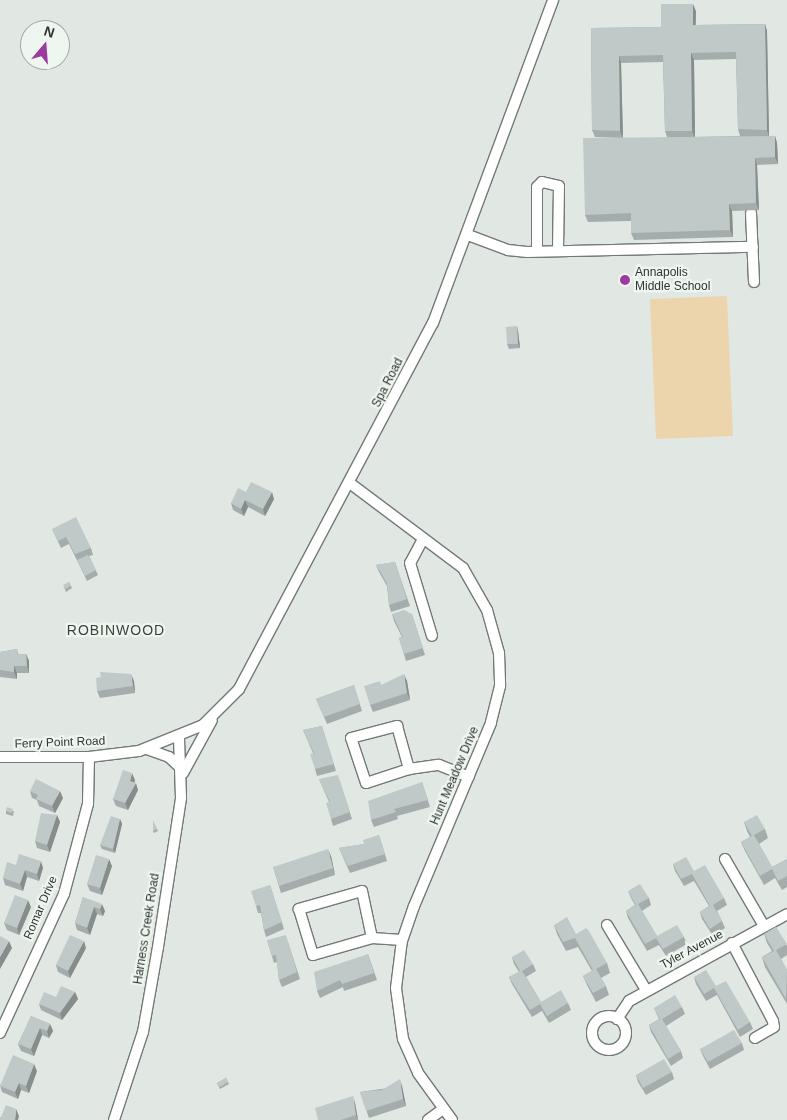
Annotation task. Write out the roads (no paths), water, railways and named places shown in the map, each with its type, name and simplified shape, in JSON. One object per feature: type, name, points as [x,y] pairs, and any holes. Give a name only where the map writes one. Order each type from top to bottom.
[{"type":"street","name":"Spa Road","points":[[179,738],[216,715],[251,668],[351,484],[433,323],[468,236],[553,0]]},
{"type":"street","points":[[537,251],[537,187],[554,182],[560,189],[558,251]]},
{"type":"street","points":[[751,213],[754,282]]},
{"type":"street","points":[[468,236],[508,250],[558,251],[752,247]]},
{"type":"street","name":"Hunt Meadow Drive","points":[[351,484],[463,568],[487,610],[499,653],[500,686],[468,778],[402,940],[396,988],[403,1039],[442,1110],[452,1120]]},
{"type":"street","points":[[423,539],[410,563],[432,636]]},
{"type":"street","points":[[146,748],[169,757],[182,773],[216,715]]},
{"type":"street","points":[[409,769],[397,726],[351,738],[366,783],[409,769],[439,765],[468,778]]},
{"type":"street","name":"Ferry Point Road","points":[[0,757],[89,757],[146,748],[179,738]]},
{"type":"street","name":"Harness Creek Road","points":[[114,1120],[143,1032],[182,773],[179,738]]},
{"type":"street","name":"Romar Drive","points":[[0,1034],[64,894],[88,804],[89,757]]},
{"type":"street","points":[[725,859],[764,926]]},
{"type":"street","points":[[372,938],[362,892],[299,909],[313,955],[372,938],[402,940]]},
{"type":"street","name":"Tyler Avenue","points":[[617,1018],[629,1001],[646,990],[787,914]]},
{"type":"street","points":[[608,926],[646,990]]},
{"type":"street","points":[[732,943],[773,1020],[774,1027],[755,1038]]},
{"type":"street","points":[[428,1120],[442,1110]]},
{"type":"place","name":"Annapolis Middle School","points":[[625,280]]},
{"type":"district","name":"ROBINWOOD","points":[[116,630]]}]
